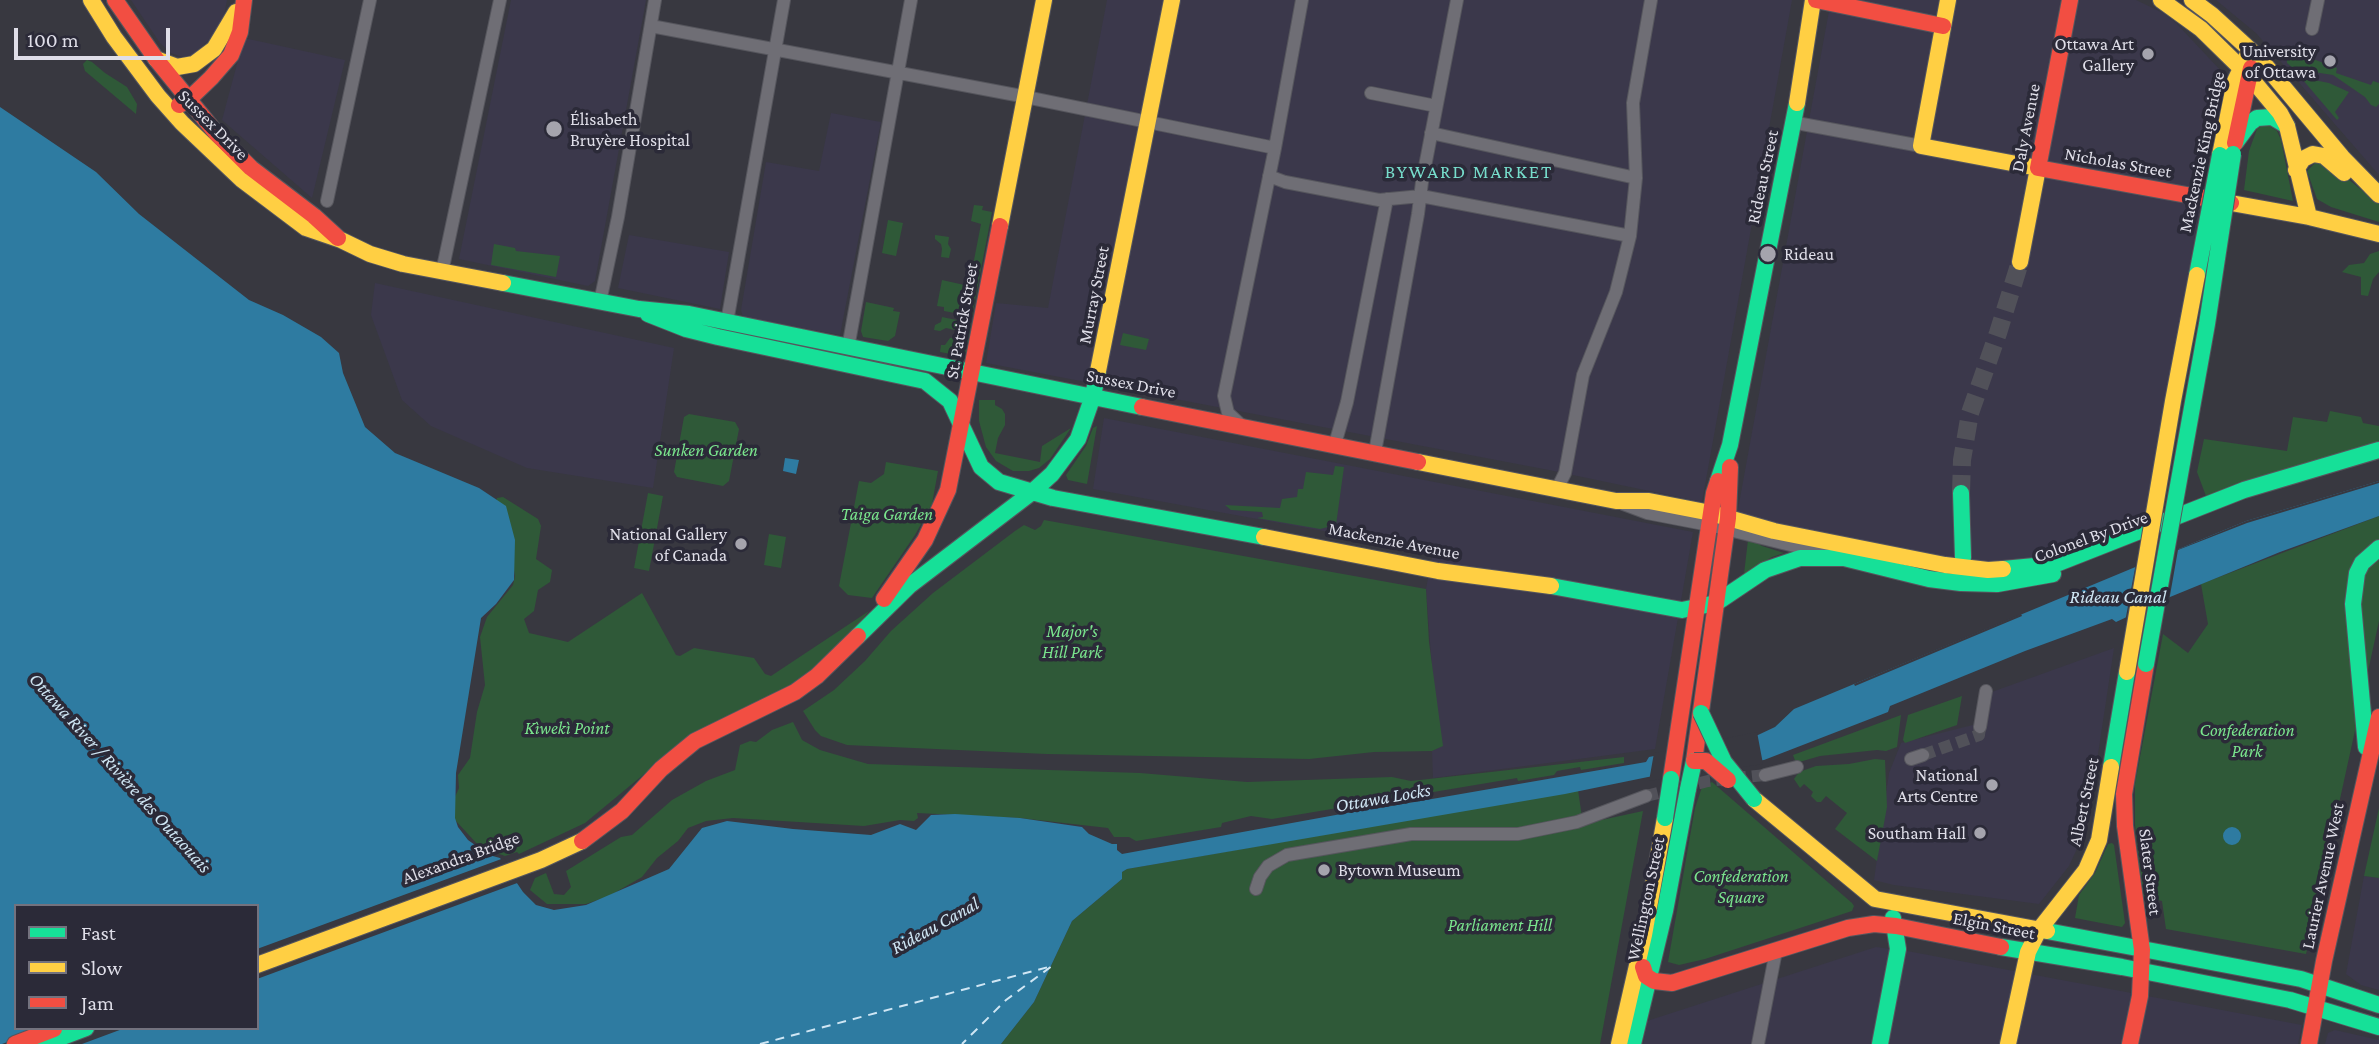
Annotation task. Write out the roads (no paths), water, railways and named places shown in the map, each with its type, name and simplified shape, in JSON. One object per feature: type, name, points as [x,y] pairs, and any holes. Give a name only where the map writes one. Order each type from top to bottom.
[{"type":"main road","name":"Sussex Drive","points":[[91,0],[134,66],[170,110],[263,197],[306,228],[388,260],[600,302],[639,309],[666,310],[1616,501],[1649,501],[1728,524]]},
{"type":"main road","name":"Sussex Drive","points":[[116,0],[184,97],[216,133],[251,168],[341,240]]},
{"type":"main road","name":"St. Patrick Street","points":[[865,628],[925,540],[940,513],[951,479],[1044,0]]},
{"type":"main road","name":"Murray Street","points":[[865,628],[918,578],[1031,493],[1052,474],[1071,450],[1083,427],[1093,396],[1172,0]]},
{"type":"main road","points":[[1815,0],[1943,26]]},
{"type":"main road","name":"Rideau Street","points":[[1673,764],[1714,493],[1730,444],[1794,122],[1815,0]]},
{"type":"main road","points":[[1921,146],[1948,0]]},
{"type":"main road","name":"Daly Avenue","points":[[2020,262],[2070,0]]},
{"type":"main road","points":[[2161,0],[2189,18],[2245,72],[2280,113],[2287,126],[2309,217]]},
{"type":"main road","points":[[2192,0],[2255,55],[2378,195]]},
{"type":"main road","points":[[170,110],[212,78],[231,55],[240,32],[240,4]]},
{"type":"main road","points":[[156,59],[177,68],[194,64],[214,49],[240,4]]},
{"type":"main road","name":"Mackenzie King Bridge","points":[[2146,664],[2207,324],[2230,150],[2228,111],[2255,55]]},
{"type":"main road","points":[[2230,150],[2250,122],[2257,118],[2272,117],[2287,126]]},
{"type":"main road","name":"Nicholas Street","points":[[1921,146],[2309,217],[2379,234]]},
{"type":"main road","name":"Mackenzie King Bridge","points":[[2127,672],[2173,403],[2230,150]]},
{"type":"main road","points":[[2297,170],[2307,156],[2319,155],[2378,195]]},
{"type":"main road","name":"Sussex Drive","points":[[639,309],[686,329],[925,381],[944,394],[962,424]]},
{"type":"main road","name":"Mackenzie Avenue","points":[[962,424],[975,457],[989,475],[1007,485],[1031,493],[1438,571],[1548,586],[1682,610],[1716,603],[1756,575],[1786,561],[1813,556],[1844,558]]},
{"type":"main road","name":"Rideau Street","points":[[1694,761],[1728,524],[1730,444]]},
{"type":"main road","name":"Colonel By Drive","points":[[1844,558],[1929,579],[2056,564],[2244,490],[2379,450]]},
{"type":"main road","name":"Colonel By Drive","points":[[1728,524],[1774,531],[1997,584],[2029,580],[2096,560],[2244,497],[2379,459]]},
{"type":"main road","points":[[1961,493],[1961,575]]},
{"type":"main road","points":[[2367,764],[2353,604],[2357,573],[2366,558],[2379,548]]},
{"type":"main road","name":"Alexandra Bridge","points":[[259,953],[539,855],[595,821],[646,783],[695,741],[806,685],[836,660],[865,628]]},
{"type":"main road","name":"Slater Street","points":[[2130,1044],[2143,971],[2124,805],[2146,664]]},
{"type":"main road","name":"Albert Street","points":[[2008,1044],[2028,952],[2039,930],[2079,880],[2092,859],[2099,840],[2127,672]]},
{"type":"main road","name":"Elgin Street","points":[[1701,713],[1724,762],[1754,799]]},
{"type":"main road","name":"Laurier Avenue West","points":[[2309,1044],[2379,717]]},
{"type":"main road","points":[[1673,764],[1694,761]]},
{"type":"main road","name":"Elgin Street","points":[[1694,761],[1706,761],[1865,893],[1875,898],[2320,984],[2379,1005]]},
{"type":"main road","name":"Wellington Street","points":[[1633,1044],[1665,911],[1694,761]]},
{"type":"main road","name":"Wellington Street","points":[[1619,1044],[1644,935],[1673,764]]},
{"type":"main road","points":[[259,964],[539,855]]},
{"type":"main road","points":[[1880,1044],[1898,949],[1896,926],[1887,901]]},
{"type":"main road","name":"Elgin Street","points":[[1648,978],[1672,984],[1854,927],[1874,924],[2143,971],[2316,1007],[2379,1027]]},
{"type":"main road","points":[[1644,935],[1642,962],[1648,978]]},
{"type":"main road","points":[[15,1044],[53,1030]]},
{"type":"main road","points":[[44,1044],[81,1030]]},
{"type":"street","points":[[327,201],[370,0]]},
{"type":"street","points":[[442,272],[500,0]]},
{"type":"street","points":[[600,302],[607,276],[655,0]]},
{"type":"street","points":[[848,348],[911,0]]},
{"type":"street","points":[[1241,425],[1228,413],[1224,396],[1275,148],[1301,0]]},
{"type":"street","points":[[1375,452],[1457,0]]},
{"type":"street","points":[[1558,489],[1565,472],[1583,374],[1616,292],[1630,236],[1636,178],[1633,103],[1651,0]]},
{"type":"street","points":[[2312,29],[2318,0]]},
{"type":"street","points":[[727,322],[783,2]]},
{"type":"street","points":[[651,26],[1275,148]]},
{"type":"street","points":[[1371,93],[1436,106]]},
{"type":"street","points":[[1802,124],[1921,146]]},
{"type":"street","points":[[1431,133],[1636,178]]},
{"type":"street","points":[[1269,176],[1285,182],[1387,200],[1421,196],[1630,236]]},
{"type":"street","points":[[1335,444],[1347,402],[1387,200]]},
{"type":"street","points":[[1195,416],[1211,411],[1224,396]]},
{"type":"street","name":"Colonel By Drive","points":[[1728,524],[1844,558]]},
{"type":"street","points":[[1980,727],[1986,691]]},
{"type":"street","points":[[1765,775],[1797,766]]},
{"type":"street","points":[[1256,889],[1268,866],[1287,855],[1411,834],[1518,834],[1577,822],[1646,796]]},
{"type":"street","points":[[1758,1044],[1776,951]]},
{"type":"water","points":[[0,107],[96,172],[139,214],[249,300],[283,315],[321,337],[339,353],[343,373],[365,427],[395,453],[479,488],[506,506],[515,540],[514,580],[496,604],[481,618],[456,773],[455,818],[468,840],[489,855],[500,858],[523,892],[536,905],[554,910],[586,905],[669,869],[702,828],[727,821],[871,835],[900,824],[916,830],[931,815],[1020,818],[1082,827],[1089,834],[1117,844],[1117,850],[1122,854],[1646,762],[1649,757],[1758,735],[1775,727],[1794,709],[2246,521],[2379,481],[2379,516],[2280,552],[2116,622],[2112,619],[2025,651],[1890,706],[1888,712],[1764,760],[1648,777],[1565,794],[1127,869],[1122,872],[1122,879],[1072,921],[1034,1002],[1001,1044],[0,1044]]},
{"type":"water","points":[[785,458],[799,460],[796,474],[783,471]]},
{"type":"water","points":[[2232,827],[2238,830],[2241,836],[2238,842],[2232,845],[2226,842],[2223,836],[2226,830]]},
{"type":"tunnel","points":[[1961,493],[1962,460],[1970,413],[2020,262]]},
{"type":"tunnel","points":[[1923,755],[1979,735],[1980,727]]},
{"type":"tunnel","points":[[1646,796],[1708,781],[1765,775]]},
{"type":"place","name":"Ottawa Art Gallery","points":[[2148,54]]},
{"type":"place","name":"University of Ottawa","points":[[2330,61]]},
{"type":"place","name":"Élisabeth Bruyère Hospital","points":[[554,129]]},
{"type":"place","name":"Rideau","points":[[1768,254]]},
{"type":"place","name":"National Gallery of Canada","points":[[741,544]]},
{"type":"place","name":"National Arts Centre","points":[[1992,785]]},
{"type":"place","name":"Southam Hall","points":[[1980,833]]},
{"type":"place","name":"Bytown Museum","points":[[1324,870]]},
{"type":"district","name":"BYWARD MARKET","points":[[1469,172]]},
{"type":"park label","name":"Sunken Garden","points":[[706,450]]},
{"type":"park label","name":"Taiga Garden","points":[[887,514]]},
{"type":"park label","name":"Major's Hill Park","points":[[1072,641]]},
{"type":"park label","name":"Kìwekì Point","points":[[567,728]]},
{"type":"park label","name":"Confederation Park","points":[[2247,740]]},
{"type":"park label","name":"Confederation Square","points":[[1741,886]]},
{"type":"park label","name":"Parliament Hill","points":[[1500,925]]},
{"type":"water label","name":"Rideau Canal","points":[[2118,597]]},
{"type":"water label","name":"Ottawa River / Rivière des Outaouais","points":[[120,773]]},
{"type":"water label","name":"Ottawa Locks","points":[[1383,798]]},
{"type":"water label","name":"Rideau Canal","points":[[935,926]]}]
